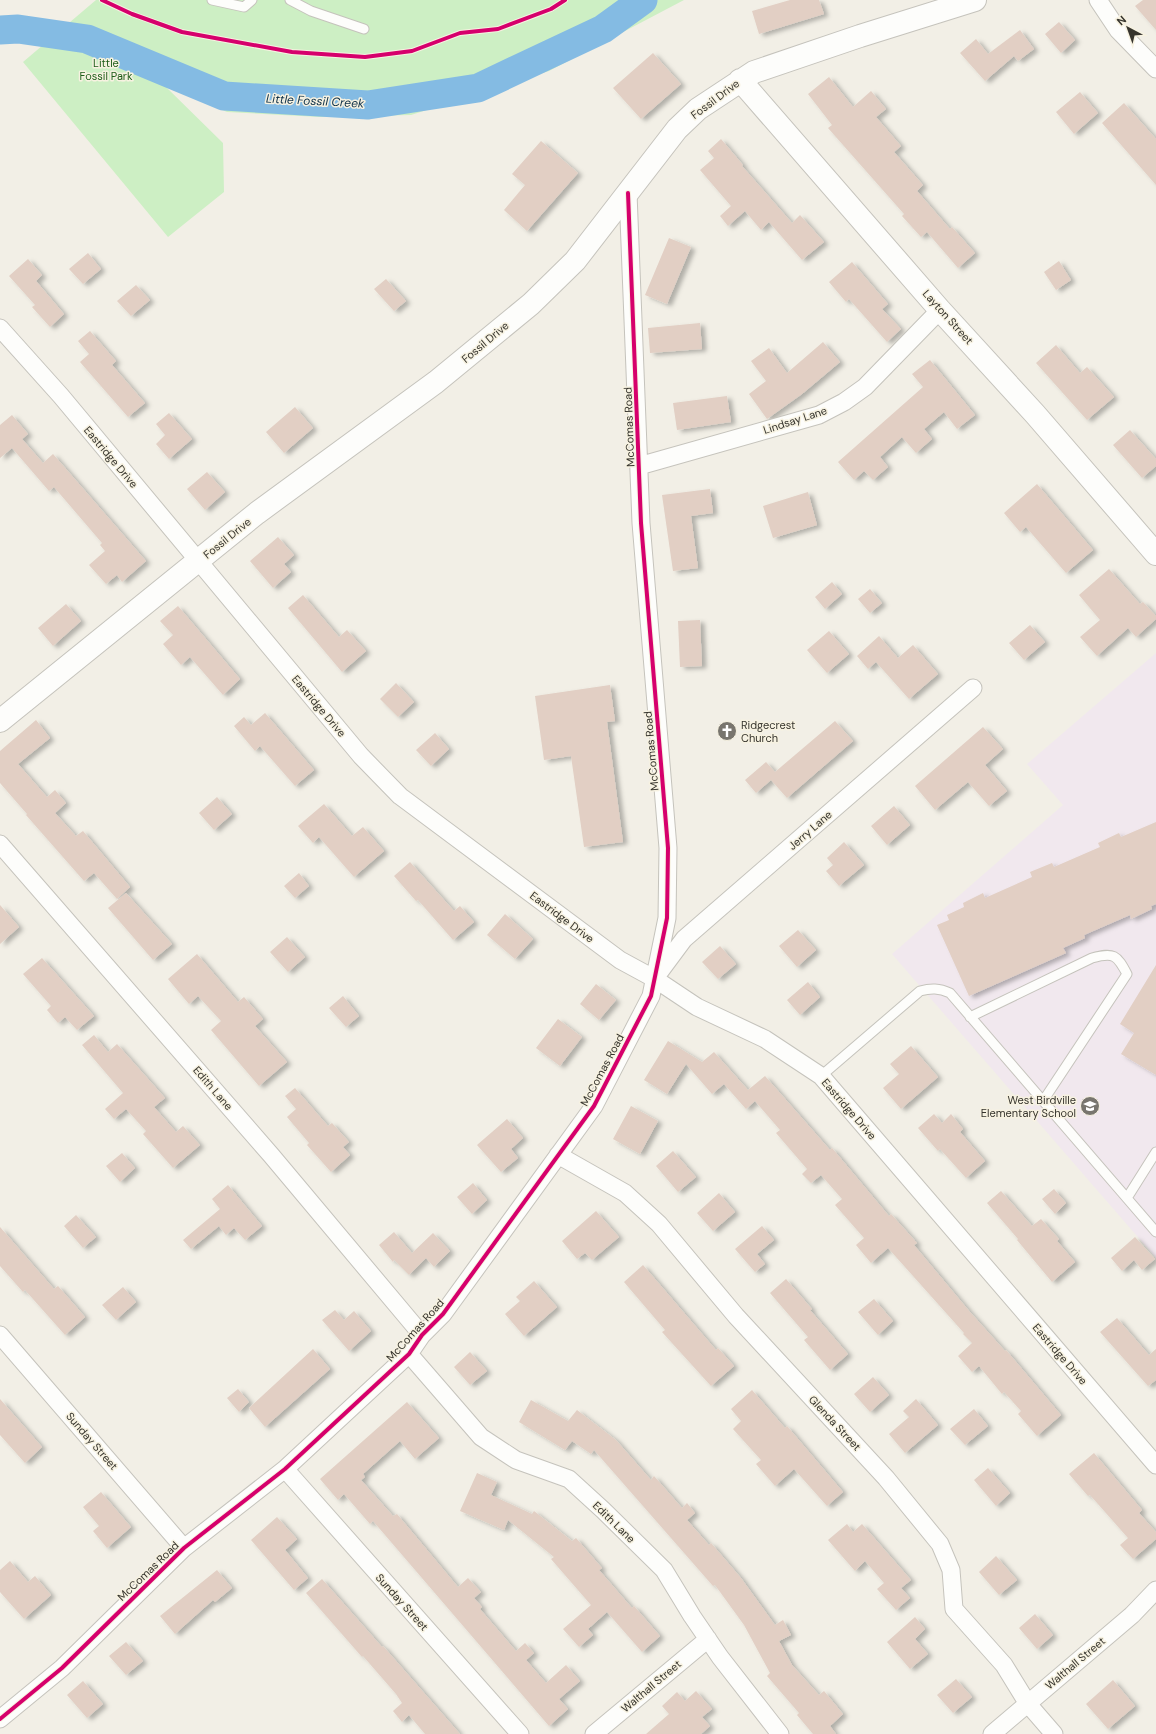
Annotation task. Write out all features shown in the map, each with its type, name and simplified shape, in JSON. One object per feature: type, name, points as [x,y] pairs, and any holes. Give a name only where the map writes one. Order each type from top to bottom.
[{"type":"street","name":"Fossil Drive","points":[[0,721],[257,513],[436,382],[531,304],[575,261],[682,124],[698,109],[740,80],[761,69],[975,0]]},
{"type":"street","points":[[1098,0],[1118,30],[1156,69]]},
{"type":"street","name":"Layton Street","points":[[740,80],[940,310],[1035,414],[1156,554]]},
{"type":"street","name":"McComas Road","points":[[0,1719],[62,1668],[184,1548],[285,1469],[409,1354],[422,1335],[443,1314],[594,1106],[651,996],[667,918],[668,848],[641,523],[628,193]]},
{"type":"street","name":"Lindsay Lane","points":[[639,466],[819,415],[844,402],[865,387],[940,310]]},
{"type":"street","name":"Eastridge Drive","points":[[0,328],[61,396],[361,756],[400,796],[620,960],[655,979],[697,1007],[765,1038],[822,1076],[1156,1465]]},
{"type":"street","name":"Jerry Lane","points":[[655,979],[684,939],[973,688]]},
{"type":"street","name":"Edith Lane","points":[[0,844],[276,1161],[422,1335]]},
{"type":"street","name":"Glenda Street","points":[[558,1155],[625,1193],[659,1224],[736,1316],[886,1478],[940,1544],[950,1570],[954,1608],[1004,1665],[1028,1704],[1054,1734]]},
{"type":"street","name":"Sunday Street","points":[[0,1335],[184,1548]]},
{"type":"street","name":"Edith Lane","points":[[409,1354],[481,1437],[516,1460],[569,1479],[664,1570],[720,1658],[780,1734]]},
{"type":"street","name":"Sunday Street","points":[[285,1469],[520,1734]]},
{"type":"street","name":"Walthall Street","points":[[992,1734],[1132,1615],[1156,1590]]},
{"type":"street","name":"Walthall Street","points":[[594,1734],[708,1639]]},
{"type":"lane","points":[[212,0],[244,7],[252,0]]},
{"type":"lane","points":[[290,0],[311,11],[364,29]]},
{"type":"lane","points":[[970,1017],[1092,958],[1107,954],[1119,960],[1127,974],[1043,1101]]},
{"type":"lane","points":[[822,1076],[920,991],[940,989],[950,993],[1156,1232]]},
{"type":"lane","points":[[1127,1198],[1156,1152]]},
{"type":"shaded area","name":"West Birdville Elementary School","points":[[1156,653],[1156,1258],[892,954],[1063,805],[1027,764]]},
{"type":"green space","name":"Little Fossil Park","points":[[96,0],[684,0],[549,71],[411,115],[320,117],[227,112],[165,86],[223,143],[224,192],[168,237],[23,62]]},
{"type":"building","points":[[790,0],[819,0],[824,14],[759,34],[752,11]]},
{"type":"building","points":[[1143,0],[1156,0],[1156,30],[1135,6]]},
{"type":"building","points":[[1059,22],[1075,40],[1061,53],[1045,34]]},
{"type":"building","points":[[1020,30],[1034,49],[1018,61],[1014,56],[985,81],[960,53],[976,39],[988,54]]},
{"type":"building","points":[[653,53],[681,84],[641,119],[613,88]]},
{"type":"building","points":[[829,77],[853,107],[871,91],[886,109],[876,117],[901,146],[894,152],[923,185],[917,191],[950,229],[952,227],[975,253],[958,268],[927,232],[921,237],[902,216],[904,214],[828,128],[832,125],[808,94]]},
{"type":"building","points":[[1080,92],[1098,113],[1074,134],[1056,112]]},
{"type":"building","points":[[1124,103],[1156,139],[1156,185],[1102,123]]},
{"type":"building","points":[[721,139],[743,165],[742,166],[792,223],[800,215],[824,242],[802,260],[769,222],[761,230],[745,211],[728,226],[720,216],[731,206],[700,170],[714,158],[708,151]]},
{"type":"building","points":[[541,141],[578,173],[527,231],[504,210],[525,185],[512,174]]},
{"type":"building","points":[[669,238],[691,247],[667,304],[645,295]]},
{"type":"building","points":[[88,253],[101,269],[83,284],[69,269]]},
{"type":"building","points":[[28,259],[42,275],[36,281],[64,314],[50,327],[32,307],[35,305],[9,276]]},
{"type":"building","points":[[1059,261],[1071,280],[1056,290],[1044,272]]},
{"type":"building","points":[[852,262],[888,304],[882,309],[901,329],[887,342],[849,299],[846,302],[829,282]]},
{"type":"building","points":[[386,279],[406,301],[394,311],[374,289]]},
{"type":"building","points":[[136,285],[150,300],[131,316],[117,301]]},
{"type":"building","points":[[700,323],[702,349],[650,353],[648,328]]},
{"type":"building","points":[[90,331],[116,361],[112,365],[145,403],[128,417],[80,362],[89,354],[78,341]]},
{"type":"building","points":[[823,342],[840,362],[802,394],[767,419],[749,394],[766,381],[751,361],[769,348],[787,373]]},
{"type":"building","points":[[1056,345],[1080,373],[1087,367],[1114,397],[1087,420],[1036,363]]},
{"type":"building","points":[[930,360],[975,415],[957,429],[944,412],[924,429],[932,439],[916,453],[902,437],[880,457],[888,467],[873,480],[864,471],[854,480],[838,462],[923,387],[912,374]]},
{"type":"building","points":[[727,396],[731,422],[677,430],[673,403]]},
{"type":"building","points":[[295,407],[313,428],[284,453],[266,432]]},
{"type":"building","points":[[169,413],[192,439],[169,459],[156,444],[165,435],[156,424]]},
{"type":"building","points":[[12,415],[28,434],[22,439],[43,463],[53,454],[146,561],[122,582],[117,575],[106,584],[89,565],[105,551],[100,545],[102,543],[54,487],[49,491],[12,448],[0,458],[0,425]]},
{"type":"building","points":[[1130,430],[1156,459],[1156,466],[1142,478],[1113,445]]},
{"type":"building","points":[[207,472],[225,492],[205,510],[187,489]]},
{"type":"building","points":[[1037,484],[1093,550],[1066,573],[1026,527],[1020,532],[1004,513]]},
{"type":"building","points":[[710,489],[713,513],[691,516],[698,568],[673,571],[662,495]]},
{"type":"building","points":[[808,492],[817,525],[773,538],[763,506]]},
{"type":"building","points":[[278,537],[294,555],[284,564],[291,572],[273,588],[250,561]]},
{"type":"building","points":[[1109,569],[1140,604],[1143,602],[1156,616],[1156,619],[1136,637],[1128,628],[1097,656],[1080,637],[1100,620],[1079,595]]},
{"type":"building","points":[[832,582],[842,594],[825,609],[815,597]]},
{"type":"building","points":[[870,589],[882,603],[870,613],[858,599]]},
{"type":"building","points":[[303,595],[339,637],[347,630],[366,651],[342,672],[288,608]]},
{"type":"building","points":[[66,604],[81,621],[53,646],[38,628]]},
{"type":"building","points":[[178,606],[240,679],[223,695],[190,657],[181,665],[163,644],[173,635],[160,621]]},
{"type":"building","points":[[700,620],[702,666],[680,667],[678,621]]},
{"type":"building","points":[[1030,625],[1045,642],[1024,660],[1009,643]]},
{"type":"building","points":[[829,631],[849,654],[827,673],[807,650]]},
{"type":"building","points":[[879,636],[898,658],[913,645],[938,674],[909,699],[876,662],[868,669],[857,656]]},
{"type":"building","points":[[396,683],[414,702],[398,717],[380,699]]},
{"type":"building","points":[[610,685],[615,721],[607,722],[623,842],[584,847],[571,756],[544,760],[535,696]]},
{"type":"building","points":[[265,713],[314,770],[295,786],[260,746],[255,751],[234,726],[244,717],[251,725]]},
{"type":"building","points":[[36,720],[50,738],[18,764],[47,797],[55,790],[66,803],[55,813],[76,836],[83,831],[130,887],[117,899],[94,873],[84,881],[0,783],[0,751]]},
{"type":"building","points":[[835,721],[853,741],[787,798],[771,780],[756,793],[745,780],[766,762],[775,772]]},
{"type":"building","points":[[983,727],[1003,749],[985,765],[1007,791],[989,806],[968,782],[935,810],[915,786]]},
{"type":"building","points":[[435,733],[449,749],[431,766],[416,750]]},
{"type":"building","points":[[217,797],[232,814],[214,830],[199,813]]},
{"type":"building","points":[[324,804],[352,836],[363,827],[384,851],[354,877],[319,837],[313,843],[298,826]]},
{"type":"building","points":[[894,806],[910,825],[887,845],[871,826]]},
{"type":"building","points":[[1156,822],[1156,904],[1151,906],[1152,909],[1131,919],[1130,915],[1084,935],[1085,938],[1063,948],[1066,953],[969,996],[937,925],[949,920],[947,915],[964,907],[963,903],[983,893],[985,898],[1032,877],[1030,872],[1052,863],[1054,867],[1100,847],[1098,843],[1119,833],[1121,837]]},
{"type":"building","points":[[844,842],[864,865],[839,886],[826,871],[833,865],[827,858]]},
{"type":"building","points":[[410,862],[454,911],[460,906],[474,922],[453,940],[418,900],[416,901],[394,876]]},
{"type":"building","points":[[299,873],[309,886],[295,898],[284,886]]},
{"type":"building","points":[[126,893],[172,944],[153,960],[108,908]]},
{"type":"building","points":[[0,905],[19,927],[0,944]]},
{"type":"building","points":[[505,914],[533,939],[515,959],[487,935]]},
{"type":"building","points":[[798,930],[816,950],[797,967],[779,946]]},
{"type":"building","points":[[287,937],[305,957],[288,972],[270,952]]},
{"type":"building","points":[[720,946],[736,964],[718,979],[702,962]]},
{"type":"building","points":[[197,954],[238,1002],[244,997],[263,1019],[255,1026],[287,1062],[259,1086],[211,1030],[221,1021],[198,996],[189,1004],[168,979]]},
{"type":"building","points":[[42,958],[94,1016],[77,1030],[65,1017],[58,1023],[47,1010],[51,1006],[23,974]]},
{"type":"building","points":[[1156,965],[1156,1075],[1121,1054],[1134,1033],[1120,1024]]},
{"type":"building","points":[[808,982],[820,997],[800,1015],[787,1000]]},
{"type":"building","points":[[596,984],[616,1000],[599,1020],[580,1004]]},
{"type":"building","points":[[343,996],[359,1016],[346,1027],[329,1008]]},
{"type":"building","points":[[558,1019],[582,1037],[560,1066],[536,1048]]},
{"type":"building","points":[[94,1035],[108,1052],[117,1044],[165,1098],[154,1107],[176,1132],[183,1126],[200,1145],[173,1168],[143,1134],[146,1131],[126,1109],[114,1119],[105,1109],[123,1093],[82,1045]]},
{"type":"building","points":[[668,1041],[702,1062],[714,1052],[748,1090],[765,1076],[830,1150],[832,1148],[889,1216],[891,1214],[917,1243],[914,1245],[970,1312],[1005,1351],[1006,1350],[1061,1415],[1037,1436],[1018,1414],[1021,1411],[1004,1392],[1002,1394],[979,1366],[972,1372],[958,1356],[972,1343],[963,1334],[964,1333],[888,1248],[871,1263],[856,1245],[864,1238],[835,1205],[842,1199],[821,1175],[811,1183],[802,1174],[807,1169],[776,1133],[780,1130],[755,1101],[746,1109],[724,1084],[712,1094],[686,1064],[667,1094],[644,1080]]},
{"type":"building","points":[[911,1046],[938,1077],[901,1109],[883,1088],[899,1074],[890,1064]]},
{"type":"building","points":[[295,1088],[328,1126],[332,1123],[349,1142],[343,1147],[350,1155],[331,1172],[307,1145],[309,1143],[287,1117],[296,1109],[285,1096]]},
{"type":"building","points":[[631,1106],[658,1121],[640,1154],[613,1139]]},
{"type":"building","points":[[934,1114],[942,1123],[951,1114],[963,1129],[960,1132],[985,1161],[966,1178],[940,1149],[938,1151],[918,1128]]},
{"type":"building","points":[[507,1119],[523,1138],[511,1149],[518,1158],[501,1172],[477,1145]]},
{"type":"building","points":[[673,1151],[696,1177],[678,1192],[656,1166]]},
{"type":"building","points":[[122,1153],[135,1168],[120,1182],[106,1166]]},
{"type":"building","points":[[473,1183],[487,1200],[472,1214],[457,1197]]},
{"type":"building","points":[[228,1185],[262,1226],[245,1240],[234,1228],[226,1235],[219,1226],[191,1249],[183,1240],[220,1209],[212,1199]]},
{"type":"building","points":[[1054,1189],[1066,1203],[1055,1214],[1042,1199]]},
{"type":"building","points":[[1001,1191],[1032,1226],[1041,1219],[1059,1239],[1057,1241],[1075,1262],[1052,1282],[987,1203]]},
{"type":"building","points":[[719,1193],[735,1212],[713,1231],[697,1213]]},
{"type":"building","points":[[596,1211],[619,1237],[592,1260],[585,1253],[577,1259],[562,1241]]},
{"type":"building","points":[[76,1215],[96,1237],[83,1248],[64,1226]]},
{"type":"building","points":[[762,1226],[774,1240],[757,1254],[765,1264],[755,1272],[735,1249]]},
{"type":"building","points":[[0,1227],[54,1289],[58,1286],[85,1317],[65,1335],[25,1290],[23,1292],[0,1266]]},
{"type":"building","points":[[394,1232],[412,1253],[433,1233],[450,1251],[434,1267],[426,1258],[409,1275],[394,1260],[393,1262],[379,1245]]},
{"type":"building","points":[[1135,1237],[1155,1259],[1142,1270],[1134,1260],[1122,1271],[1111,1258]]},
{"type":"building","points":[[643,1265],[716,1350],[718,1348],[734,1366],[711,1386],[662,1332],[665,1330],[624,1282]]},
{"type":"building","points":[[786,1279],[812,1309],[810,1310],[848,1354],[830,1370],[804,1340],[808,1337],[770,1293]]},
{"type":"building","points":[[534,1281],[557,1307],[524,1336],[505,1314],[520,1301],[516,1297]]},
{"type":"building","points":[[123,1287],[136,1302],[116,1320],[102,1305]]},
{"type":"building","points":[[874,1299],[893,1321],[878,1335],[858,1312]]},
{"type":"building","points":[[335,1310],[344,1320],[354,1311],[371,1331],[349,1351],[322,1320]]},
{"type":"building","points":[[1117,1318],[1149,1355],[1156,1349],[1156,1380],[1148,1386],[1100,1332]]},
{"type":"building","points":[[313,1349],[330,1369],[265,1427],[249,1408]]},
{"type":"building","points":[[470,1352],[487,1371],[470,1385],[454,1367]]},
{"type":"building","points":[[873,1377],[889,1395],[870,1412],[854,1394]]},
{"type":"building","points":[[238,1389],[249,1402],[239,1412],[227,1398]]},
{"type":"building","points":[[752,1390],[785,1428],[787,1426],[843,1492],[827,1506],[794,1469],[775,1486],[756,1464],[761,1460],[733,1429],[741,1421],[731,1409]]},
{"type":"building","points":[[0,1399],[42,1447],[25,1463],[0,1435]]},
{"type":"building","points":[[916,1399],[938,1425],[905,1453],[889,1434],[909,1417],[903,1411]]},
{"type":"building","points":[[531,1400],[568,1421],[577,1410],[616,1440],[651,1480],[654,1476],[682,1508],[687,1503],[695,1513],[687,1520],[709,1545],[711,1543],[741,1578],[775,1625],[783,1620],[791,1635],[779,1641],[792,1665],[819,1695],[824,1691],[843,1714],[830,1726],[836,1734],[813,1734],[797,1715],[799,1713],[767,1676],[770,1673],[744,1625],[715,1585],[713,1586],[594,1450],[591,1454],[572,1441],[565,1450],[519,1422]]},
{"type":"building","points":[[407,1402],[439,1438],[415,1459],[400,1441],[363,1474],[365,1477],[361,1480],[393,1516],[397,1514],[458,1587],[468,1578],[481,1592],[474,1598],[482,1607],[480,1609],[516,1651],[525,1643],[534,1653],[526,1660],[546,1683],[566,1665],[580,1681],[559,1699],[568,1709],[549,1726],[373,1521],[370,1524],[344,1494],[338,1500],[320,1479]]},
{"type":"building","points":[[974,1409],[988,1426],[965,1445],[950,1429]]},
{"type":"building","points":[[1094,1453],[1142,1510],[1139,1513],[1156,1532],[1156,1539],[1133,1559],[1120,1545],[1128,1538],[1090,1495],[1088,1496],[1069,1474]]},
{"type":"building","points":[[988,1468],[1010,1493],[996,1506],[974,1480]]},
{"type":"building","points":[[477,1473],[497,1482],[491,1495],[532,1514],[534,1511],[572,1541],[576,1538],[602,1568],[599,1570],[632,1608],[634,1606],[660,1636],[642,1652],[607,1612],[588,1629],[593,1635],[579,1647],[563,1629],[591,1605],[551,1559],[554,1557],[508,1520],[504,1530],[460,1511]]},
{"type":"building","points":[[101,1492],[131,1527],[107,1548],[93,1531],[99,1526],[83,1507]]},
{"type":"building","points":[[277,1517],[297,1539],[285,1550],[308,1578],[294,1590],[251,1540]]},
{"type":"building","points":[[847,1524],[853,1532],[862,1524],[911,1580],[901,1588],[910,1598],[896,1610],[877,1589],[884,1583],[865,1561],[855,1571],[828,1540]]},
{"type":"building","points":[[996,1556],[1017,1580],[999,1595],[979,1572]]},
{"type":"building","points":[[10,1561],[28,1582],[35,1576],[51,1595],[24,1619],[0,1592],[0,1570]]},
{"type":"building","points":[[217,1570],[232,1588],[215,1602],[213,1600],[175,1634],[160,1616]]},
{"type":"building","points":[[322,1579],[460,1734],[425,1734],[409,1715],[402,1722],[393,1711],[402,1703],[396,1694],[306,1593]]},
{"type":"building","points":[[1035,1614],[1053,1635],[1037,1649],[1019,1628]]},
{"type":"building","points":[[915,1617],[925,1629],[915,1639],[928,1654],[910,1669],[887,1642]]},
{"type":"building","points":[[126,1642],[143,1661],[126,1675],[109,1656]]},
{"type":"building","points":[[956,1679],[972,1697],[953,1713],[937,1695]]},
{"type":"building","points":[[1113,1680],[1135,1706],[1108,1729],[1086,1704]]},
{"type":"building","points":[[83,1681],[103,1704],[87,1718],[67,1695]]},
{"type":"building","points":[[696,1691],[712,1709],[702,1717],[710,1726],[701,1734],[646,1734],[669,1714],[662,1706],[677,1692],[685,1701]]},
{"type":"waterway","name":"Little Fossil Creek","points":[[0,30],[18,29],[87,39],[224,96],[368,105],[478,88],[603,29],[643,0]]},
{"type":"cycle path","points":[[102,0],[132,14],[182,32],[292,52],[365,57],[412,51],[460,33],[498,29],[551,9],[565,0]]},
{"type":"cycle path","points":[[0,1719],[62,1668],[184,1548],[285,1469],[409,1354],[422,1335],[443,1314],[594,1106],[651,996],[667,918],[668,848],[641,523],[628,193]]},
{"type":"place","name":"Ridgecrest Church","points":[[727,731]]},
{"type":"place","name":"West Birdville Elementary School","points":[[1090,1106]]}]
